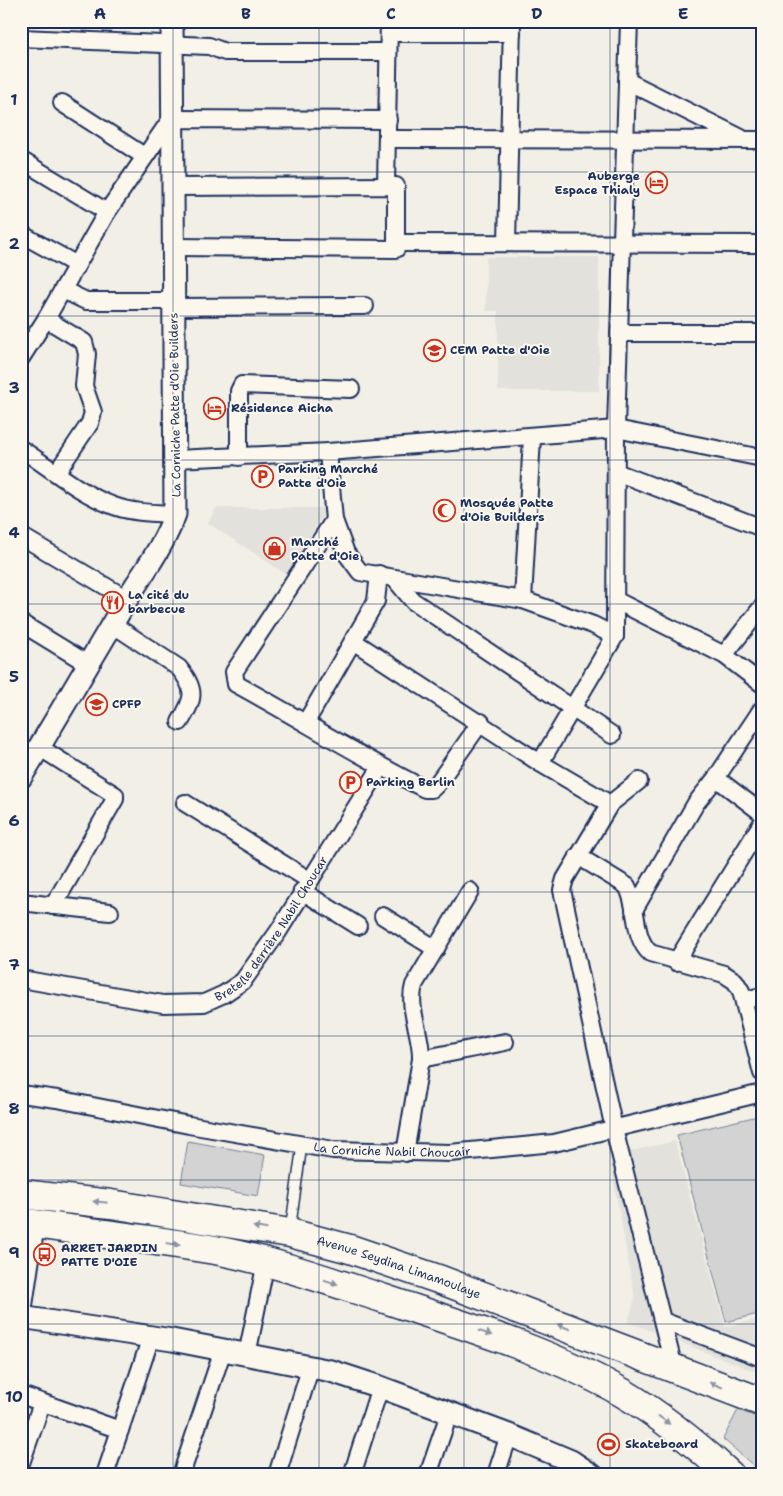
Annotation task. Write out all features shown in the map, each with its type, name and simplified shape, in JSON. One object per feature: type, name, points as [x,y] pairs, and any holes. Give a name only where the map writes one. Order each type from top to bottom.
[{"type":"highway","name":"Avenue Seydina Limamoulaye","points":[[21,1194],[111,1204],[290,1234],[350,1248],[423,1273],[762,1402]]},
{"type":"highway","points":[[28,1223],[216,1250],[266,1262],[409,1307],[518,1345],[588,1375],[652,1411],[730,1475]]},
{"type":"street","name":"La Corniche Patte d'Oie Builders","points":[[22,773],[127,599],[158,552],[175,514],[171,119],[172,21]]},
{"type":"street","points":[[540,763],[616,636],[616,429],[629,21]]},
{"type":"street","points":[[386,186],[389,27],[512,27],[507,243]]},
{"type":"street","points":[[21,38],[209,46],[225,52],[388,52]]},
{"type":"street","points":[[627,81],[744,140]]},
{"type":"street","points":[[62,103],[144,156]]},
{"type":"street","points":[[21,358],[46,319],[107,212],[171,119],[388,120]]},
{"type":"street","points":[[387,139],[762,140]]},
{"type":"street","points":[[21,160],[107,212]]},
{"type":"street","points":[[172,187],[396,186],[396,249],[173,247]]},
{"type":"street","points":[[21,234],[76,265]]},
{"type":"street","points":[[396,243],[762,244]]},
{"type":"street","points":[[63,290],[76,299],[86,301],[365,306]]},
{"type":"street","points":[[46,319],[84,342],[86,354],[84,386],[93,412],[90,423],[57,472]]},
{"type":"street","points":[[619,333],[762,333]]},
{"type":"street","points":[[238,457],[240,391],[242,385],[351,389]]},
{"type":"street","points":[[175,459],[328,452],[616,429],[762,458]]},
{"type":"street","points":[[523,600],[532,437]]},
{"type":"street","points":[[21,449],[96,499],[115,506],[143,512],[175,514]]},
{"type":"street","points":[[328,452],[334,520],[346,553],[360,572],[523,600],[593,625],[616,636]]},
{"type":"street","points":[[616,472],[762,528]]},
{"type":"street","points":[[334,520],[234,672],[236,684],[306,722],[381,767],[425,789],[432,789],[481,722]]},
{"type":"street","points":[[21,536],[127,599]]},
{"type":"street","points":[[306,722],[376,601],[386,576]]},
{"type":"street","points":[[386,576],[413,600],[612,734]]},
{"type":"street","points":[[615,600],[724,655],[762,684]]},
{"type":"street","points":[[724,655],[762,607]]},
{"type":"street","points":[[21,623],[88,664]]},
{"type":"street","points":[[112,624],[179,668],[188,678],[192,689],[192,700],[180,722]]},
{"type":"street","points":[[353,641],[481,722],[540,763],[610,804]]},
{"type":"street","points":[[634,910],[696,803],[716,778],[762,709]]},
{"type":"street","points":[[39,747],[115,795],[115,799],[53,906]]},
{"type":"street","name":"Bretelle derrière Nabil Choucar","points":[[21,979],[163,1004],[204,1003],[224,994],[243,981],[278,932],[381,767]]},
{"type":"street","points":[[716,778],[762,813]]},
{"type":"street","points":[[639,781],[610,804],[565,879],[562,890],[614,1129],[674,1368]]},
{"type":"street","points":[[185,803],[306,885],[358,926]]},
{"type":"street","points":[[676,962],[762,823]]},
{"type":"street","points":[[578,856],[627,886],[632,895],[643,947],[650,953],[676,962],[724,974],[734,981],[744,1000],[762,1073]]},
{"type":"street","points":[[405,1153],[422,1045],[412,995],[414,985],[470,892]]},
{"type":"street","points":[[21,902],[110,912]]},
{"type":"street","points":[[383,916],[436,949]]},
{"type":"street","points":[[744,1000],[762,996]]},
{"type":"street","points":[[421,1059],[505,1042]]},
{"type":"street","name":"La Corniche Nabil Choucair","points":[[21,1094],[333,1150],[450,1153],[509,1149],[554,1143],[762,1093]]},
{"type":"street","points":[[28,1223],[22,1320],[151,1337],[311,1366],[380,1387],[509,1435],[569,1468],[592,1475]]},
{"type":"street","points":[[247,1355],[266,1262]]},
{"type":"street","points":[[663,1322],[762,1358]]},
{"type":"street","points":[[106,1475],[151,1337]]},
{"type":"street","points":[[185,1474],[223,1350]]},
{"type":"street","points":[[276,1475],[311,1366]]},
{"type":"street","points":[[352,1475],[380,1387]]},
{"type":"street","points":[[21,1395],[120,1430]]},
{"type":"street","points":[[21,1464],[42,1403]]},
{"type":"street","points":[[428,1475],[449,1414]]},
{"type":"street","points":[[496,1475],[509,1435]]},
{"type":"lane","points":[[290,1234],[302,1145]]},
{"type":"shaded area","points":[[486,257],[599,257],[599,391],[498,391],[498,311],[486,311]]},
{"type":"shaded area","name":"Marché Patte d'Oie","points":[[216,508],[327,508],[287,575],[208,523]]},
{"type":"shaded area","points":[[762,1115],[762,1313],[726,1322],[677,1135]]},
{"type":"shaded area","points":[[188,1141],[265,1155],[258,1196],[181,1183]]},
{"type":"shaded area","points":[[675,1141],[725,1327],[762,1318],[762,1374],[628,1322],[635,1298],[609,1156]]},
{"type":"shaded area","points":[[738,1410],[762,1419],[762,1473],[723,1439]]},
{"type":"place","name":"Auberge Espace Thialy","points":[[656,183]]},
{"type":"place","name":"CEM Patte d'Oie","points":[[434,350]]},
{"type":"place","name":"Résidence Aicha","points":[[215,408]]},
{"type":"place","name":"Parking Marché Patte d'Oie","points":[[262,476]]},
{"type":"place","name":"Mosquée Patte d'Oie Builders","points":[[444,510]]},
{"type":"place","name":"Marché Patte d'Oie","points":[[275,549]]},
{"type":"place","name":"La cité du barbecue","points":[[112,602]]},
{"type":"place","name":"CPFP","points":[[96,704]]},
{"type":"place","name":"Parking Berlin","points":[[350,782]]},
{"type":"place","name":"ARRET JARDIN PATTE D'OIE","points":[[45,1255]]},
{"type":"place","name":"Skateboard","points":[[609,1444]]}]
